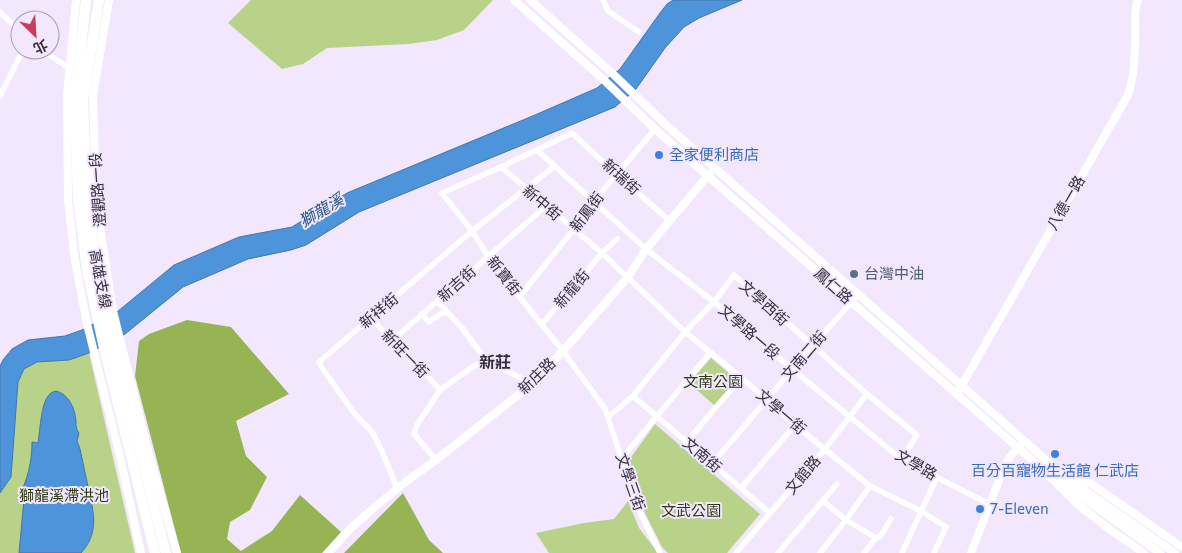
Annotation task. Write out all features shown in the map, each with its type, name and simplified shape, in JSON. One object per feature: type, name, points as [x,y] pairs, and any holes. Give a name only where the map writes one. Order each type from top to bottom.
[{"type":"highway","name":"高雄支線","points":[[86,0],[75,102],[78,200],[87,270],[154,553]]},
{"type":"highway","name":"高雄支線","points":[[98,0],[83,100],[87,200],[96,267],[112,340],[166,553]]},
{"type":"highway","points":[[151,497],[175,552]]},
{"type":"street","name":"澄觀路一段","points":[[76,0],[67,95],[68,201],[86,324],[120,452],[141,553]]},
{"type":"street","name":"澄觀路一段","points":[[109,0],[93,95],[96,201],[113,311],[175,552]]},
{"type":"street","name":"鳳仁路","points":[[514,0],[604,80],[655,129],[852,303],[1048,461],[1074,477],[1090,483],[1109,507],[1160,553]]},
{"type":"street","name":"鳳仁路","points":[[530,0],[612,73],[665,124],[858,295],[1040,467],[1067,495],[1144,553]]},
{"type":"street","points":[[603,0],[608,11],[639,32]]},
{"type":"street","name":"八德一路","points":[[959,390],[1128,95],[1135,56],[1135,14],[1138,0]]},
{"type":"street","points":[[0,12],[10,22]]},
{"type":"street","points":[[0,96],[18,60]]},
{"type":"street","points":[[57,60],[69,68]]},
{"type":"street","name":"新鳳街","points":[[520,296],[594,201],[655,129]]},
{"type":"street","name":"新瑞街","points":[[538,150],[572,133],[670,221]]},
{"type":"street","points":[[501,167],[538,150]]},
{"type":"street","name":"文學路一段","points":[[538,150],[646,249],[714,302],[792,370],[850,417]]},
{"type":"street","name":"新祥街","points":[[397,488],[372,432],[354,413],[319,362],[472,231],[556,166]]},
{"type":"street","name":"新中街","points":[[501,167],[628,277]]},
{"type":"street","name":"新寶街","points":[[501,167],[442,193],[605,409]]},
{"type":"street","name":"新庄路","points":[[328,553],[352,528],[397,488],[436,460],[532,384],[628,277],[646,249],[714,168]]},
{"type":"street","name":"新吉街","points":[[393,343],[422,314],[546,206]]},
{"type":"street","name":"新龍街","points":[[542,324],[602,253],[617,239]]},
{"type":"street","name":"文學西街","points":[[608,417],[633,396],[685,332],[714,302],[734,275],[812,346],[917,435],[901,459]]},
{"type":"street","name":"文學一街","points":[[628,277],[685,332],[870,486],[946,526],[934,553]]},
{"type":"street","name":"文南二街","points":[[712,464],[858,295]]},
{"type":"street","points":[[437,301],[462,328],[486,360],[532,384]]},
{"type":"street","points":[[422,314],[429,322],[442,313],[447,312]]},
{"type":"street","name":"新旺一街","points":[[371,317],[393,343],[417,364],[440,390]]},
{"type":"street","points":[[622,458],[710,353]]},
{"type":"street","points":[[436,460],[414,434],[417,425],[440,390],[486,360]]},
{"type":"street","points":[[687,442],[742,378]]},
{"type":"street","name":"文館路","points":[[737,553],[825,449],[867,394]]},
{"type":"street","name":"文南街","points":[[633,396],[770,513]]},
{"type":"street","name":"文學三街","points":[[605,409],[638,508],[660,553]]},
{"type":"street","name":"文學路","points":[[850,417],[901,459],[989,504]]},
{"type":"street","points":[[741,488],[795,425]]},
{"type":"street","points":[[971,553],[1009,458],[1024,441]]},
{"type":"street","name":"鳳仁路","points":[[1040,467],[1182,547]]},
{"type":"street","points":[[902,553],[936,477]]},
{"type":"street","points":[[778,553],[837,484]]},
{"type":"street","points":[[820,553],[870,486]]},
{"type":"street","points":[[823,500],[846,520],[876,538]]},
{"type":"street","points":[[1098,520],[1109,507]]},
{"type":"street","name":"鳳仁路","points":[[1109,507],[1175,553]]},
{"type":"street","points":[[864,553],[876,538],[880,537],[891,519]]},
{"type":"street","points":[[161,553],[175,552]]},
{"type":"green space","points":[[251,0],[493,0],[464,30],[437,40],[408,44],[327,48],[303,64],[282,69],[228,23]]},
{"type":"green space","points":[[187,320],[231,327],[289,394],[236,421],[246,456],[267,477],[250,510],[230,522],[227,539],[241,551],[272,531],[300,495],[341,532],[322,553],[181,553],[135,376],[139,341],[149,334]]},
{"type":"green space","name":"獅龍溪滯洪池","points":[[89,353],[135,553],[0,553],[0,493],[11,477],[18,381],[24,369],[37,362],[69,360]]},
{"type":"green space","name":"文南公園","points":[[711,358],[737,380],[715,406],[689,383]]},
{"type":"green space","name":"文武公園","points":[[655,424],[760,514],[727,553],[668,553],[662,547],[637,497],[629,460]]},
{"type":"green space","points":[[403,493],[429,540],[443,553],[344,553]]},
{"type":"green space","points":[[628,501],[639,528],[658,553],[549,553],[536,533],[614,519]]},
{"type":"water","name":"獅龍溪","points":[[673,0],[742,0],[699,18],[684,27],[665,48],[636,89],[615,107],[359,212],[306,245],[248,259],[183,287],[125,334],[89,353],[69,360],[37,362],[24,369],[18,382],[11,477],[0,493],[0,366],[12,349],[28,340],[65,336],[82,330],[117,312],[174,265],[239,237],[292,227],[347,193],[597,88],[620,69],[660,13]]},
{"type":"water","points":[[56,391],[68,399],[74,412],[76,427],[79,433],[77,441],[92,508],[93,531],[87,546],[81,553],[19,553],[24,499],[19,496],[29,470],[32,442],[38,443],[44,404],[50,394]]},
{"type":"place","name":"全家便利商店","points":[[659,155]]},
{"type":"place","name":"台灣中油","points":[[854,274]]},
{"type":"place","name":"百分百寵物生活館 仁武店","points":[[1055,454]]},
{"type":"place","name":"7-Eleven","points":[[980,509]]},
{"type":"district","name":"新莊","points":[[495,362]]}]
